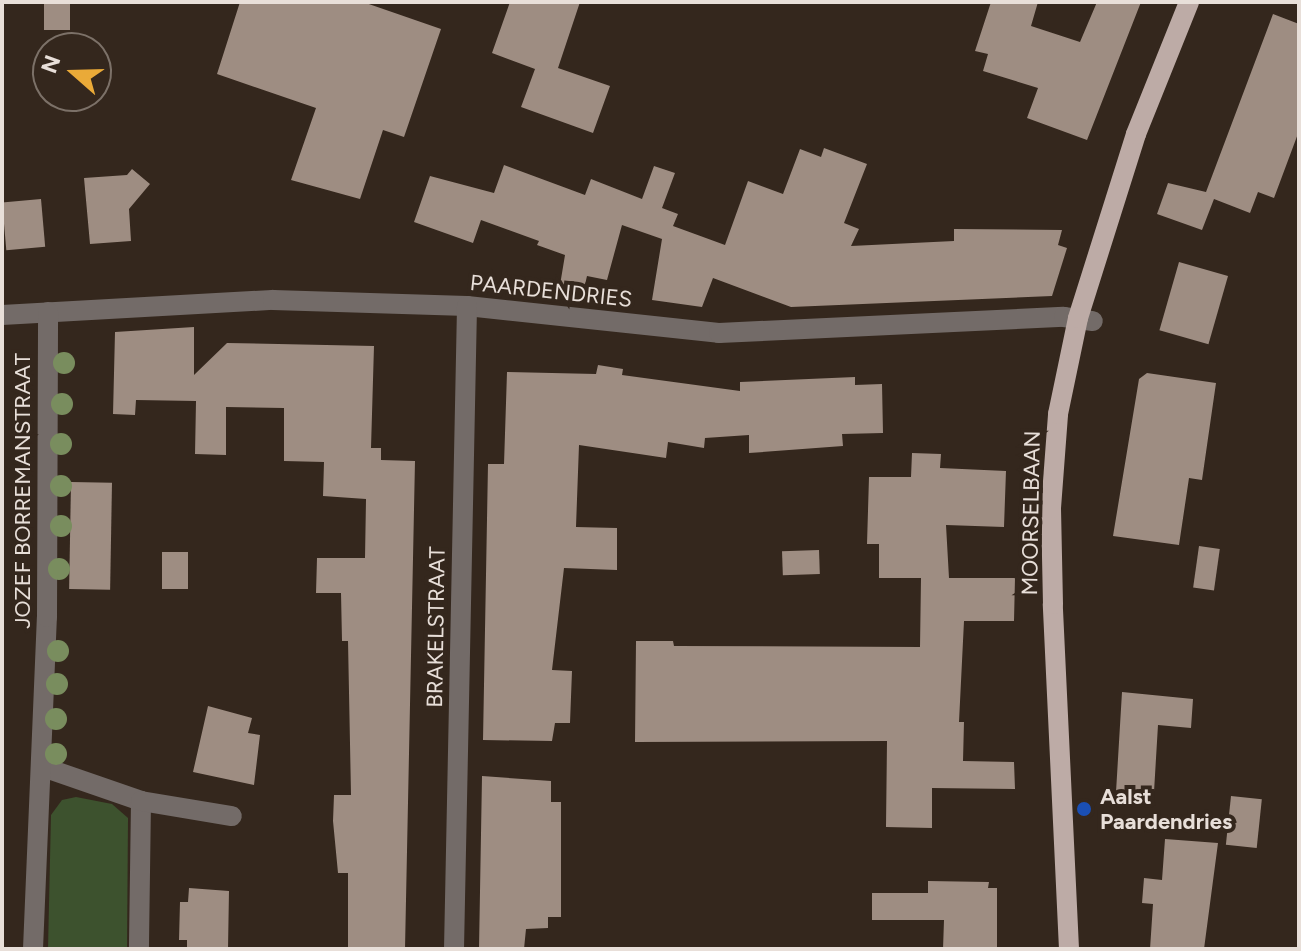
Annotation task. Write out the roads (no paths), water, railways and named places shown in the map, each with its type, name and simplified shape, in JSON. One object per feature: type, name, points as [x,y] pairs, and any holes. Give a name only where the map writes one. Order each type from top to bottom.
[{"type":"main road","name":"MOORSELBAAN","points":[[1069,949],[1051,508],[1058,414],[1136,134],[1189,2]]},
{"type":"street","name":"PAARDENDRIES","points":[[2,315],[273,300],[467,306],[719,333],[1086,320]]},
{"type":"street","name":"BRAKELSTRAAT","points":[[454,949],[467,306]]},
{"type":"street","name":"JOZEF BORREMANSTRAAT","points":[[33,949],[43,767],[48,312]]},
{"type":"street","points":[[43,767],[141,801],[232,816]]},
{"type":"street","points":[[139,949],[141,801]]},
{"type":"place","name":"Aalst Paardendries","points":[[1084,809]]}]
